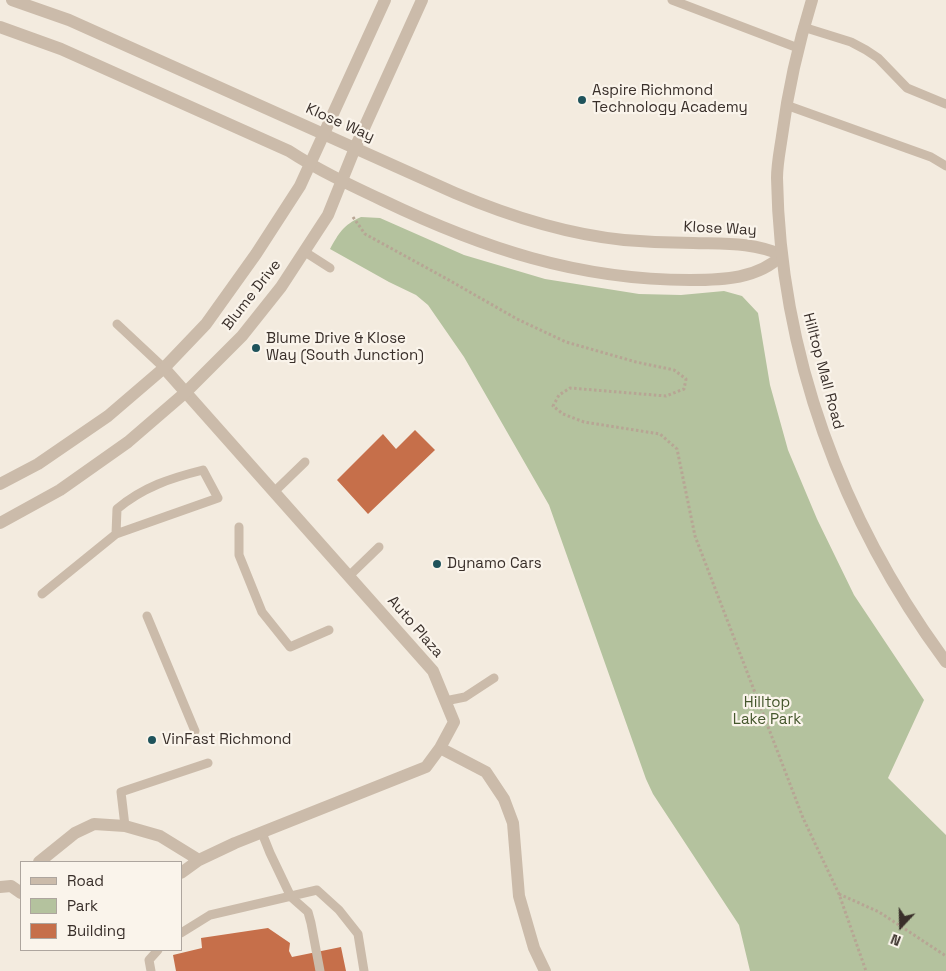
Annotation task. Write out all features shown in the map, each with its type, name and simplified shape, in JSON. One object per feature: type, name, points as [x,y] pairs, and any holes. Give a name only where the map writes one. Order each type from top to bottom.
[{"type":"street","name":"Klose Way","points":[[12,0],[90,29],[325,135],[518,218],[552,227],[622,240],[742,244],[763,248],[782,256]]},
{"type":"street","name":"Blume Drive","points":[[0,484],[38,464],[108,416],[164,368],[211,317],[256,254],[300,186],[325,135],[385,0]]},
{"type":"street","name":"Blume Drive","points":[[0,523],[60,490],[128,442],[186,392],[242,336],[281,287],[328,215],[355,148],[422,0]]},
{"type":"street","name":"Hilltop Mall Road","points":[[812,0],[803,27],[786,105],[777,176],[782,256],[792,323],[811,398],[827,446],[856,513],[880,561],[911,613],[946,662]]},
{"type":"street","points":[[0,27],[61,48],[288,151],[310,165],[404,210],[498,249],[557,265],[596,273],[664,279],[717,279],[748,275],[773,265],[782,256]]},
{"type":"street","name":"Auto Plaza","points":[[164,368],[433,671],[454,722],[440,748],[426,767],[199,860],[182,872]]},
{"type":"street","points":[[440,748],[486,772],[504,799],[513,823],[519,896],[534,948],[545,971]]},
{"type":"street","points":[[40,861],[75,832],[94,824],[125,826],[160,836],[199,860]]},
{"type":"lane","points":[[672,0],[798,48]]},
{"type":"lane","points":[[803,27],[839,38],[866,50],[878,58],[907,88],[946,104]]},
{"type":"lane","points":[[786,105],[931,157],[946,166]]},
{"type":"lane","points":[[305,252],[330,268]]},
{"type":"lane","points":[[117,324],[164,368]]},
{"type":"lane","points":[[274,492],[305,462]]},
{"type":"lane","points":[[42,594],[116,534],[218,498],[204,470],[173,477],[131,497],[117,509],[116,534]]},
{"type":"lane","points":[[239,526],[239,555],[262,612],[290,647],[329,630]]},
{"type":"lane","points":[[348,576],[379,547]]},
{"type":"lane","points":[[147,616],[195,731]]},
{"type":"lane","points":[[445,701],[465,697],[494,678]]},
{"type":"lane","points":[[125,826],[121,792],[208,762]]},
{"type":"lane","points":[[262,833],[291,896],[308,912],[320,971]]},
{"type":"lane","points":[[182,932],[210,915],[317,890],[339,910],[358,934],[364,971]]},
{"type":"lane","points":[[151,971],[149,960],[157,951]]},
{"type":"path","points":[[353,217],[365,234],[525,323],[566,342],[636,362],[674,370],[686,379],[684,390],[666,396],[570,388],[559,395],[552,406],[563,414],[584,422],[660,434],[677,449],[695,536],[803,818],[839,894],[866,971]]},
{"type":"path","points":[[839,894],[879,912],[946,956]]},
{"type":"green space","name":"Hilltop Lake Park","points":[[361,217],[380,218],[464,255],[545,279],[639,294],[681,295],[724,291],[742,296],[758,313],[770,385],[788,450],[817,519],[854,595],[924,700],[888,778],[946,835],[946,971],[750,971],[739,925],[653,794],[646,779],[549,505],[464,357],[428,305],[416,295],[330,249],[342,230]]},
{"type":"building","points":[[415,430],[435,450],[368,514],[337,480],[383,434],[396,449]]},
{"type":"building","points":[[268,928],[290,943],[289,951],[292,957],[341,947],[346,971],[176,971],[173,955],[202,948],[201,938]]},
{"type":"place","name":"Aspire Richmond Technology Academy","points":[[582,100]]},
{"type":"place","name":"Blume Drive & Klose Way (South Junction)","points":[[256,348]]},
{"type":"place","name":"Dynamo Cars","points":[[437,564]]},
{"type":"place","name":"VinFast Richmond","points":[[152,740]]}]
